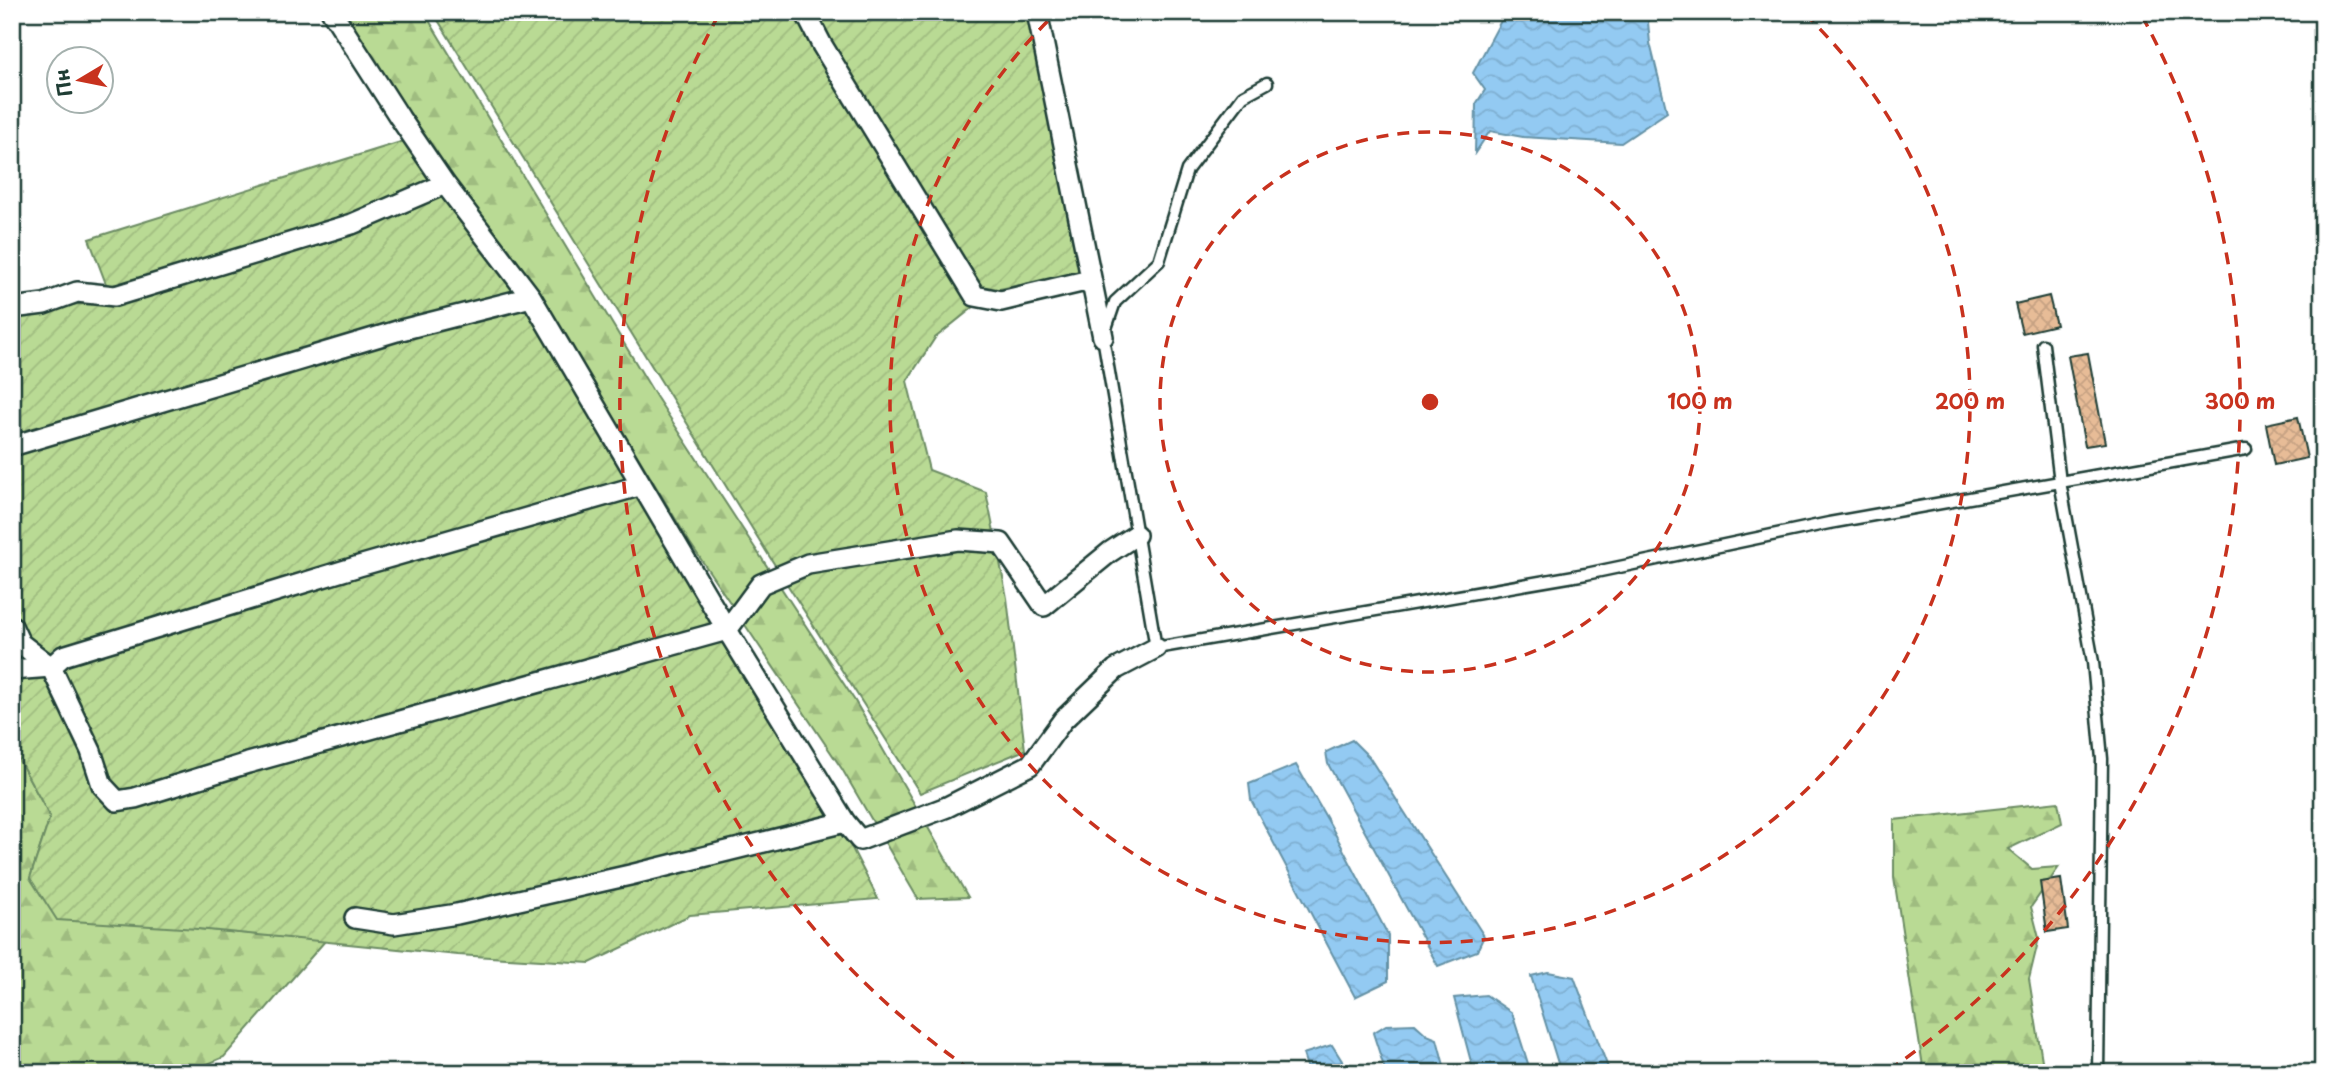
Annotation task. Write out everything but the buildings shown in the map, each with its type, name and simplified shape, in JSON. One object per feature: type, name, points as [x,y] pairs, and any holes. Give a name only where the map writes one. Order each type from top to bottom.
[{"type":"street","points":[[332,12],[445,184],[531,297],[727,630],[845,822],[860,840],[947,807],[1030,765],[1063,720],[1116,669],[1156,648]]},
{"type":"street","points":[[805,12],[822,45],[975,296],[1001,301],[1090,280]]},
{"type":"street","points":[[1037,12],[1102,337]]},
{"type":"street","points":[[12,308],[44,304],[77,292],[115,296],[352,224],[445,184]]},
{"type":"street","points":[[12,446],[397,331],[531,297]]},
{"type":"street","points":[[12,670],[51,667],[63,656],[359,566],[642,485]]},
{"type":"street","points":[[12,626],[20,643],[51,667],[91,751],[103,785],[117,801],[727,630],[761,584],[808,564],[958,540],[1001,543],[1044,606],[1110,552],[1136,535]]},
{"type":"street","points":[[355,918],[394,924],[457,914],[845,822]]},
{"type":"lane","points":[[1268,83],[1243,96],[1187,170],[1159,261],[1115,302],[1102,337],[1156,648],[1586,574],[1829,523],[2246,449]]},
{"type":"lane","points":[[2043,345],[2060,482],[2093,662],[2102,759],[2098,1073]]},
{"type":"green space","points":[[343,12],[424,12],[657,398],[855,701],[968,897],[918,899],[842,769],[690,543],[553,316],[409,126]]},
{"type":"green space","points":[[433,12],[1027,12],[1081,273],[995,290],[935,338],[907,381],[929,470],[986,492],[1007,598],[1025,750],[920,793],[771,559]]},
{"type":"green space","points":[[404,141],[524,293],[835,815],[878,899],[690,915],[590,963],[458,955],[198,929],[57,920],[30,878],[50,817],[12,747],[12,318],[77,304],[114,305],[89,239]]},
{"type":"green space","points":[[12,747],[50,817],[30,878],[198,929],[325,941],[224,1057],[187,1073],[12,1073]]},
{"type":"green space","points":[[2058,802],[2062,823],[2008,849],[2032,869],[2059,867],[2031,907],[2039,938],[2029,979],[2044,1073],[1924,1073],[1894,878],[1894,820]]},
{"type":"water","points":[[1501,12],[1647,12],[1650,43],[1667,112],[1621,143],[1523,137],[1490,131],[1475,153],[1476,104],[1485,90],[1473,73],[1503,17]]},
{"type":"water","points":[[1352,740],[1369,757],[1484,936],[1477,951],[1438,966],[1328,764],[1326,752]]},
{"type":"water","points":[[1296,765],[1388,935],[1388,981],[1355,997],[1251,800],[1249,784]]},
{"type":"water","points":[[1548,972],[1574,977],[1610,1073],[1561,1073],[1531,976]]},
{"type":"water","points":[[1486,995],[1512,1013],[1531,1073],[1474,1073],[1454,998]]},
{"type":"water","points":[[1415,1024],[1427,1035],[1437,1039],[1446,1073],[1386,1073],[1373,1033],[1386,1025]]},
{"type":"water","points":[[1332,1045],[1344,1064],[1355,1066],[1357,1073],[1309,1073],[1303,1054]]}]
